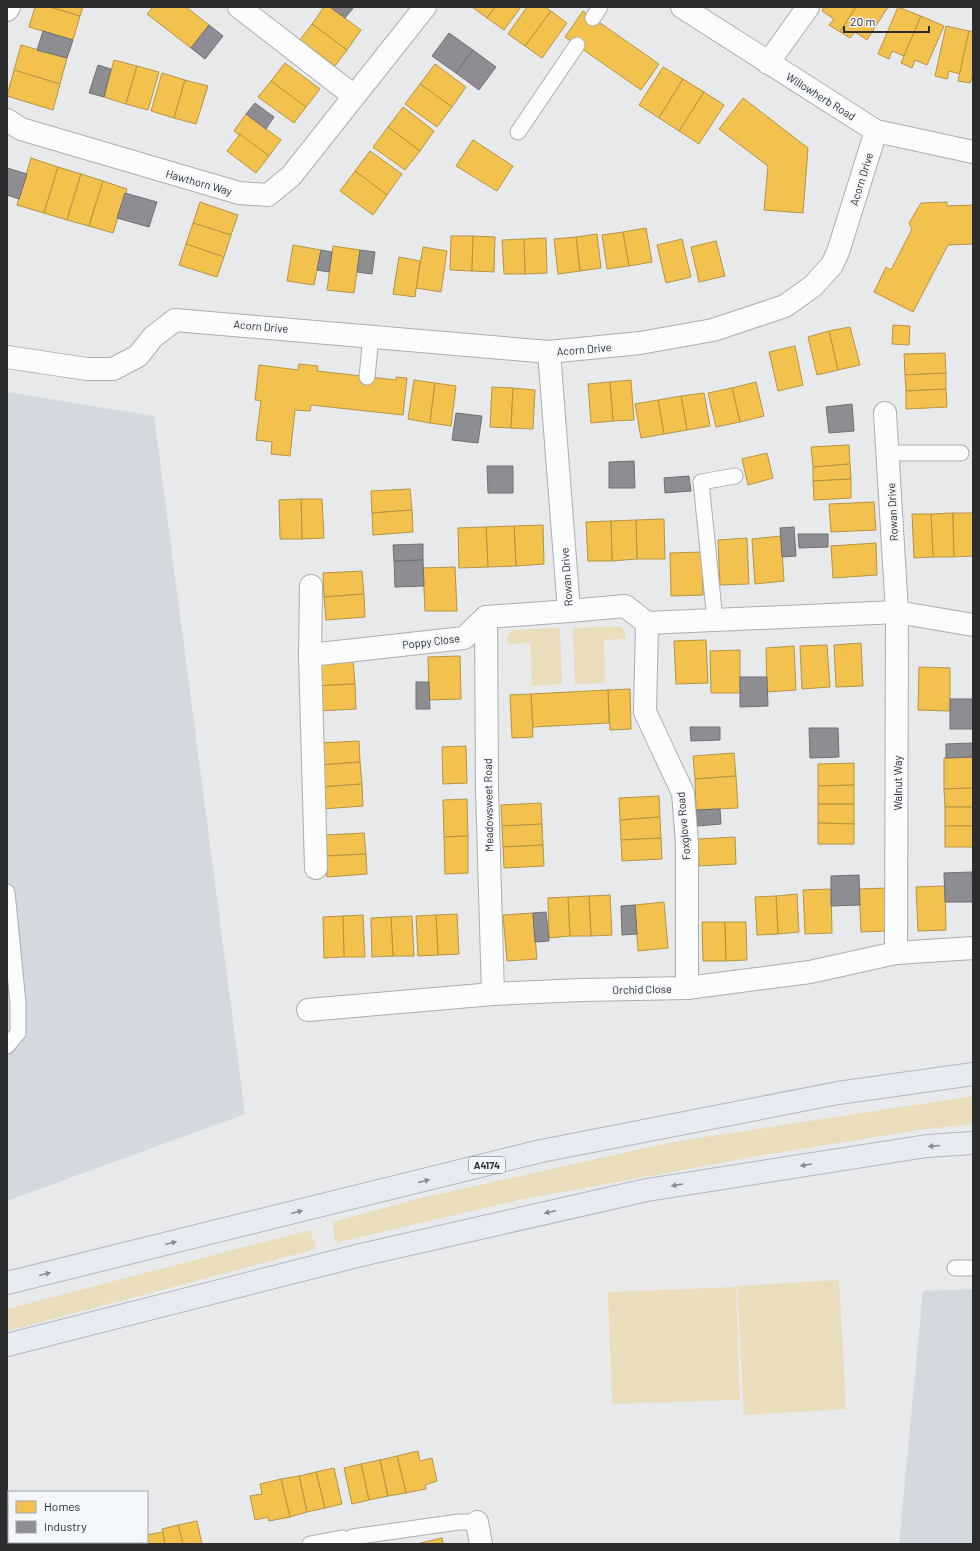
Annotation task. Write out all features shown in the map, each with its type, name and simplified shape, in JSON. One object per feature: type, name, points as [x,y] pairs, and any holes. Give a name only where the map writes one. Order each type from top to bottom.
[{"type":"highway","name":"A4174","points":[[7,1283],[541,1152],[838,1093],[973,1074]]},
{"type":"highway","points":[[7,1345],[361,1255],[647,1190],[927,1146],[973,1143]]},
{"type":"street","points":[[238,7],[354,96]]},
{"type":"street","name":"Hawthorn Way","points":[[7,120],[21,129],[239,193],[268,195],[291,176],[425,7]]},
{"type":"street","name":"Willowherb Road","points":[[682,7],[876,131],[973,152]]},
{"type":"street","points":[[768,63],[808,7]]},
{"type":"street","name":"Acorn Drive","points":[[7,357],[87,369],[113,369],[138,356],[153,337],[175,320],[549,352],[640,343],[713,330],[785,306],[813,286],[832,265],[838,252],[876,131]]},
{"type":"street","name":"Rowan Drive","points":[[549,352],[568,611],[625,606],[646,623]]},
{"type":"street","name":"Rowan Drive","points":[[886,413],[897,612]]},
{"type":"street","points":[[311,586],[310,655],[316,868]]},
{"type":"street","points":[[486,617],[568,611]]},
{"type":"street","points":[[646,623],[897,612],[973,625]]},
{"type":"street","name":"Walnut Way","points":[[896,953],[897,612]]},
{"type":"street","name":"Poppy Close","points":[[310,655],[464,638],[486,617]]},
{"type":"street","name":"Meadowsweet Road","points":[[486,617],[487,789],[493,994]]},
{"type":"street","name":"Foxglove Road","points":[[646,623],[645,712],[683,793],[687,844],[687,988]]},
{"type":"street","name":"Orchid Close","points":[[308,1010],[493,994],[582,990],[687,988],[810,972],[896,953],[973,948]]},
{"type":"street","points":[[477,1522],[481,1544]]},
{"type":"lane","points":[[518,132],[577,45]]},
{"type":"lane","points":[[366,377],[371,336]]},
{"type":"lane","points":[[888,453],[962,453]]},
{"type":"lane","points":[[715,620],[702,482],[735,476]]},
{"type":"lane","points":[[7,892],[18,1003],[18,1033],[7,1046]]},
{"type":"lane","points":[[956,1268],[973,1268]]},
{"type":"lane","points":[[310,1544],[347,1537],[459,1522],[477,1522]]},
{"type":"shaded area","points":[[7,392],[154,416],[245,1114],[7,1201]]},
{"type":"shaded area","points":[[620,626],[625,632],[626,639],[604,640],[605,683],[575,684],[573,628]]},
{"type":"shaded area","points":[[560,628],[562,684],[532,686],[530,643],[508,644],[507,636],[512,630]]},
{"type":"shaded area","points":[[973,1096],[973,1124],[925,1129],[764,1155],[519,1200],[335,1243],[333,1222],[417,1199],[673,1142]]},
{"type":"shaded area","points":[[310,1230],[316,1249],[7,1331],[7,1309]]},
{"type":"shaded area","points":[[839,1280],[846,1409],[744,1415],[737,1286]]},
{"type":"shaded area","points":[[736,1287],[740,1400],[612,1404],[608,1292]]},
{"type":"shaded area","points":[[973,1289],[973,1544],[899,1544],[923,1291]]},
{"type":"building: Homes","points":[[35,7],[50,7],[80,16],[73,40],[29,27]]},
{"type":"building: Homes","points":[[50,7],[83,7],[80,16]]},
{"type":"building: Homes","points":[[153,7],[186,7],[209,25],[191,48],[147,14]]},
{"type":"building: Homes","points":[[324,7],[330,7],[361,30],[347,50],[312,24]]},
{"type":"building: Homes","points":[[472,7],[495,7],[487,18]]},
{"type":"building: Homes","points":[[495,7],[521,7],[504,30],[487,18]]},
{"type":"building: Homes","points":[[527,7],[545,7],[551,11],[525,46],[508,34]]},
{"type":"building: Homes","points":[[824,7],[856,7],[840,32],[829,25],[834,19],[822,11]]},
{"type":"building: Homes","points":[[856,7],[888,7],[867,40],[855,32],[850,38],[840,32]]},
{"type":"building: Homes","points":[[898,7],[921,16],[904,56],[892,51],[889,59],[878,54]]},
{"type":"building: Homes","points":[[551,11],[567,23],[542,58],[525,46]]},
{"type":"building: Homes","points":[[583,11],[659,64],[641,90],[565,37]]},
{"type":"building: Homes","points":[[921,16],[944,26],[927,65],[915,60],[912,68],[901,63]]},
{"type":"building: Homes","points":[[312,24],[347,50],[335,66],[300,40]]},
{"type":"building: Homes","points":[[946,26],[969,31],[960,74],[949,71],[947,79],[935,76]]},
{"type":"building: Homes","points":[[969,31],[973,32],[973,75],[970,83],[958,81]]},
{"type":"building: Homes","points":[[21,45],[67,58],[60,84],[14,70]]},
{"type":"building: Homes","points":[[114,60],[137,66],[126,104],[104,97]]},
{"type":"building: Homes","points":[[285,63],[320,89],[306,107],[271,81]]},
{"type":"building: Homes","points":[[435,64],[466,87],[452,107],[420,84]]},
{"type":"building: Homes","points":[[137,66],[159,72],[148,110],[126,104]]},
{"type":"building: Homes","points":[[663,67],[683,79],[659,118],[639,105]]},
{"type":"building: Homes","points":[[14,70],[60,84],[53,110],[7,96]]},
{"type":"building: Homes","points":[[162,73],[185,80],[174,118],[151,111]]},
{"type":"building: Homes","points":[[683,79],[704,92],[679,131],[659,118]]},
{"type":"building: Homes","points":[[185,80],[208,86],[196,124],[174,118]]},
{"type":"building: Homes","points":[[271,81],[306,107],[294,123],[258,97]]},
{"type":"building: Homes","points":[[420,84],[452,107],[437,127],[405,104]]},
{"type":"building: Homes","points":[[704,92],[724,105],[699,144],[679,131]]},
{"type":"building: Homes","points":[[743,98],[808,148],[803,213],[764,210],[768,166],[719,129]]},
{"type":"building: Homes","points":[[403,107],[434,131],[420,151],[388,127]]},
{"type":"building: Homes","points":[[246,114],[281,140],[269,156],[234,131]]},
{"type":"building: Homes","points":[[388,127],[420,151],[405,170],[373,147]]},
{"type":"building: Homes","points":[[240,134],[269,156],[256,173],[227,151]]},
{"type":"building: Homes","points":[[473,140],[513,166],[497,191],[456,166]]},
{"type":"building: Homes","points":[[370,151],[402,174],[387,195],[355,171]]},
{"type":"building: Homes","points":[[31,158],[58,167],[44,213],[17,205]]},
{"type":"building: Homes","points":[[58,167],[81,174],[67,220],[44,213]]},
{"type":"building: Homes","points":[[355,171],[387,195],[373,215],[340,191]]},
{"type":"building: Homes","points":[[81,174],[103,181],[89,226],[67,220]]},
{"type":"building: Homes","points":[[103,181],[127,189],[113,233],[89,226]]},
{"type":"building: Homes","points":[[200,202],[238,215],[231,235],[193,223]]},
{"type":"building: Homes","points":[[947,202],[947,206],[973,205],[973,244],[948,245],[913,312],[874,292],[886,267],[891,270],[912,229],[909,223],[921,203]]},
{"type":"building: Homes","points":[[193,223],[231,235],[224,257],[186,244]]},
{"type":"building: Homes","points":[[646,228],[652,262],[629,266],[623,232]]},
{"type":"building: Homes","points":[[623,232],[629,266],[607,269],[602,235]]},
{"type":"building: Homes","points":[[597,234],[601,268],[580,271],[576,237]]},
{"type":"building: Homes","points":[[451,236],[473,236],[472,271],[450,270]]},
{"type":"building: Homes","points":[[473,236],[495,237],[494,272],[472,271]]},
{"type":"building: Homes","points":[[576,237],[580,271],[558,274],[554,239]]},
{"type":"building: Homes","points":[[546,238],[547,273],[525,274],[524,239]]},
{"type":"building: Homes","points":[[524,239],[525,274],[504,274],[502,240]]},
{"type":"building: Homes","points":[[682,239],[691,277],[666,283],[657,245]]},
{"type":"building: Homes","points":[[716,241],[725,276],[699,282],[691,247]]},
{"type":"building: Homes","points":[[186,244],[224,257],[217,277],[179,265]]},
{"type":"building: Homes","points":[[293,245],[321,250],[314,285],[287,281]]},
{"type":"building: Homes","points":[[333,246],[360,250],[354,293],[327,290]]},
{"type":"building: Homes","points":[[423,247],[447,251],[441,292],[416,288]]},
{"type":"building: Homes","points":[[399,257],[420,261],[415,297],[393,294]]},
{"type":"building: Homes","points":[[893,325],[910,326],[909,345],[892,344]]},
{"type":"building: Homes","points":[[850,327],[860,365],[838,370],[829,331]]},
{"type":"building: Homes","points":[[829,331],[838,370],[817,375],[808,337]]},
{"type":"building: Homes","points":[[795,346],[803,385],[778,391],[769,352]]},
{"type":"building: Homes","points":[[945,353],[946,373],[905,375],[904,354]]},
{"type":"building: Homes","points":[[299,364],[318,366],[317,371],[396,380],[396,377],[407,378],[403,415],[311,405],[310,411],[295,410],[290,456],[271,454],[272,442],[256,440],[261,401],[255,400],[259,365],[298,370]]},
{"type":"building: Homes","points":[[946,373],[946,389],[906,391],[905,375]]},
{"type":"building: Homes","points":[[414,380],[435,383],[430,423],[408,419]]},
{"type":"building: Homes","points":[[631,380],[634,420],[613,421],[610,382]]},
{"type":"building: Homes","points":[[610,382],[613,421],[591,423],[588,384]]},
{"type":"building: Homes","points":[[756,382],[764,416],[740,422],[732,388]]},
{"type":"building: Homes","points":[[435,383],[456,386],[451,426],[430,423]]},
{"type":"building: Homes","points":[[492,387],[513,388],[511,428],[490,427]]},
{"type":"building: Homes","points":[[513,388],[535,390],[533,429],[511,428]]},
{"type":"building: Homes","points":[[732,388],[740,422],[716,427],[708,393]]},
{"type":"building: Homes","points":[[946,389],[947,407],[906,409],[906,391]]},
{"type":"building: Homes","points":[[704,393],[710,426],[687,430],[681,396]]},
{"type":"building: Homes","points":[[681,396],[687,430],[664,434],[658,400]]},
{"type":"building: Homes","points":[[658,400],[664,434],[641,438],[635,404]]},
{"type":"building: Homes","points":[[849,445],[850,464],[813,467],[811,447]]},
{"type":"building: Homes","points":[[767,453],[773,478],[748,485],[742,459]]},
{"type":"building: Homes","points":[[850,464],[851,479],[813,481],[813,467]]},
{"type":"building: Homes","points":[[851,479],[851,498],[814,500],[813,481]]},
{"type":"building: Homes","points":[[410,489],[412,510],[372,513],[371,491]]},
{"type":"building: Homes","points":[[301,499],[322,499],[324,538],[302,539]]},
{"type":"building: Homes","points":[[301,499],[302,539],[280,539],[279,500]]},
{"type":"building: Homes","points":[[874,502],[876,530],[831,532],[829,504]]},
{"type":"building: Homes","points":[[412,510],[413,532],[373,535],[372,513]]},
{"type":"building: Homes","points":[[953,513],[954,557],[933,557],[931,514]]},
{"type":"building: Homes","points":[[953,513],[973,513],[973,556],[954,557]]},
{"type":"building: Homes","points":[[912,514],[931,514],[933,557],[914,558]]},
{"type":"building: Homes","points":[[664,519],[665,559],[637,559],[636,520]]},
{"type":"building: Homes","points":[[636,520],[637,559],[612,561],[611,521]]},
{"type":"building: Homes","points":[[611,521],[612,561],[588,561],[586,522]]},
{"type":"building: Homes","points":[[543,525],[544,564],[516,566],[514,526]]},
{"type":"building: Homes","points":[[514,526],[516,566],[488,567],[486,527]]},
{"type":"building: Homes","points":[[486,527],[488,567],[459,568],[458,528]]},
{"type":"building: Homes","points":[[781,536],[784,581],[755,584],[752,539]]},
{"type":"building: Homes","points":[[747,538],[749,584],[720,585],[718,540]]},
{"type":"building: Homes","points":[[876,543],[877,575],[833,578],[831,546]]},
{"type":"building: Homes","points":[[702,552],[703,595],[671,596],[670,553]]},
{"type":"building: Homes","points":[[455,567],[457,611],[425,611],[423,568]]},
{"type":"building: Homes","points":[[362,571],[364,594],[324,597],[323,573]]},
{"type":"building: Homes","points":[[364,594],[365,617],[326,620],[324,597]]},
{"type":"building: Homes","points":[[706,640],[708,683],[676,684],[674,641]]},
{"type":"building: Homes","points":[[861,643],[863,686],[836,687],[834,645]]},
{"type":"building: Homes","points":[[827,645],[830,687],[802,689],[800,646]]},
{"type":"building: Homes","points":[[794,646],[796,690],[767,692],[766,648]]},
{"type":"building: Homes","points":[[740,650],[740,693],[711,693],[710,651]]},
{"type":"building: Homes","points":[[460,656],[461,699],[429,700],[428,657]]},
{"type":"building: Homes","points":[[353,660],[355,684],[315,686],[314,663]]},
{"type":"building: Homes","points":[[919,667],[950,668],[950,711],[918,710]]},
{"type":"building: Homes","points":[[355,684],[356,709],[317,711],[315,686]]},
{"type":"building: Homes","points":[[630,689],[631,729],[610,730],[608,690]]},
{"type":"building: Homes","points":[[608,690],[609,723],[533,727],[531,694]]},
{"type":"building: Homes","points":[[531,694],[533,737],[512,738],[510,695]]},
{"type":"building: Homes","points":[[359,741],[360,762],[321,765],[319,743]]},
{"type":"building: Homes","points":[[466,746],[467,783],[443,784],[442,747]]},
{"type":"building: Homes","points":[[734,753],[736,776],[695,779],[693,756]]},
{"type":"building: Homes","points":[[973,757],[973,788],[944,789],[944,758]]},
{"type":"building: Homes","points":[[360,762],[362,784],[322,787],[321,765]]},
{"type":"building: Homes","points":[[854,763],[854,785],[818,786],[818,764]]},
{"type":"building: Homes","points":[[736,776],[738,808],[696,810],[695,779]]},
{"type":"building: Homes","points":[[362,784],[363,806],[323,809],[322,787]]},
{"type":"building: Homes","points":[[854,785],[854,804],[818,804],[818,786]]},
{"type":"building: Homes","points":[[973,788],[973,807],[945,807],[944,789]]},
{"type":"building: Homes","points":[[659,796],[660,817],[620,820],[619,798]]},
{"type":"building: Homes","points":[[467,799],[468,836],[444,837],[443,800]]},
{"type":"building: Homes","points":[[541,803],[542,824],[502,826],[501,805]]},
{"type":"building: Homes","points":[[818,804],[854,804],[854,824],[818,823]]},
{"type":"building: Homes","points":[[945,807],[973,807],[973,826],[945,826]]},
{"type":"building: Homes","points":[[660,817],[661,838],[621,840],[620,820]]},
{"type":"building: Homes","points":[[818,823],[854,824],[854,844],[818,844]]},
{"type":"building: Homes","points":[[542,824],[543,845],[503,847],[502,826]]},
{"type":"building: Homes","points":[[945,826],[973,826],[973,847],[945,847]]},
{"type":"building: Homes","points":[[364,833],[366,854],[326,856],[325,835]]},
{"type":"building: Homes","points":[[468,836],[468,873],[445,874],[444,837]]},
{"type":"building: Homes","points":[[735,837],[736,864],[699,866],[698,839]]},
{"type":"building: Homes","points":[[661,838],[662,859],[622,861],[621,840]]},
{"type":"building: Homes","points":[[543,845],[544,866],[504,868],[503,847]]},
{"type":"building: Homes","points":[[366,854],[367,874],[327,877],[326,856]]},
{"type":"building: Homes","points":[[945,886],[946,930],[918,931],[916,887]]},
{"type":"building: Homes","points":[[887,888],[888,931],[861,932],[859,889]]},
{"type":"building: Homes","points":[[831,889],[832,933],[805,934],[803,890]]},
{"type":"building: Homes","points":[[797,894],[799,932],[778,934],[776,896]]},
{"type":"building: Homes","points":[[610,895],[612,935],[591,936],[589,896]]},
{"type":"building: Homes","points":[[589,896],[591,936],[570,936],[568,897]]},
{"type":"building: Homes","points":[[776,896],[778,934],[757,935],[755,897]]},
{"type":"building: Homes","points":[[568,897],[570,936],[549,938],[548,898]]},
{"type":"building: Homes","points":[[664,902],[668,948],[638,951],[635,905]]},
{"type":"building: Homes","points":[[533,913],[537,959],[507,961],[503,915]]},
{"type":"building: Homes","points":[[457,914],[459,954],[438,955],[436,915]]},
{"type":"building: Homes","points":[[363,915],[365,957],[344,957],[343,916]]},
{"type":"building: Homes","points":[[436,915],[438,955],[418,956],[416,916]]},
{"type":"building: Homes","points":[[343,916],[344,957],[324,958],[323,917]]},
{"type":"building: Homes","points":[[412,916],[414,956],[393,956],[391,917]]},
{"type":"building: Homes","points":[[391,917],[393,956],[372,957],[371,918]]},
{"type":"building: Homes","points":[[702,922],[725,922],[726,961],[703,961]]},
{"type":"building: Homes","points":[[725,922],[746,922],[747,960],[726,961]]},
{"type":"building: Homes","points":[[418,1451],[420,1461],[432,1458],[437,1481],[425,1485],[426,1489],[406,1493],[397,1456]]},
{"type":"building: Homes","points":[[397,1456],[406,1493],[388,1496],[380,1460]]},
{"type":"building: Homes","points":[[380,1460],[388,1496],[369,1500],[361,1464]]},
{"type":"building: Homes","points":[[361,1464],[369,1500],[352,1504],[344,1468]]},
{"type":"building: Homes","points":[[334,1468],[342,1504],[325,1508],[316,1472]]},
{"type":"building: Homes","points":[[316,1472],[325,1508],[307,1512],[299,1476]]},
{"type":"building: Homes","points":[[299,1476],[307,1512],[290,1517],[281,1479]]},
{"type":"building: Homes","points":[[281,1479],[290,1517],[269,1521],[268,1517],[255,1520],[250,1496],[262,1494],[260,1484]]},
{"type":"building: Homes","points":[[197,1521],[202,1544],[183,1544],[178,1525]]},
{"type":"building: Homes","points":[[178,1525],[183,1544],[165,1544],[162,1529]]},
{"type":"building: Homes","points":[[163,1532],[165,1544],[146,1544],[148,1543],[148,1535]]},
{"type":"building: Homes","points":[[442,1538],[443,1544],[417,1544]]},
{"type":"building: Industry","points":[[330,7],[354,7],[345,18]]},
{"type":"building: Industry","points":[[209,25],[223,36],[205,59],[191,48]]},
{"type":"building: Industry","points":[[43,31],[73,40],[67,58],[37,50]]},
{"type":"building: Industry","points":[[449,33],[473,50],[456,73],[432,56]]},
{"type":"building: Industry","points":[[473,50],[496,67],[479,90],[456,73]]},
{"type":"building: Industry","points":[[98,65],[111,69],[104,97],[89,93]]},
{"type":"building: Industry","points":[[255,103],[274,117],[266,129],[246,114]]},
{"type":"building: Industry","points":[[7,168],[27,174],[19,199],[7,195]]},
{"type":"building: Industry","points":[[125,193],[157,202],[149,227],[117,218]]},
{"type":"building: Industry","points":[[321,250],[332,252],[329,272],[317,270]]},
{"type":"building: Industry","points":[[360,250],[375,252],[372,274],[357,272]]},
{"type":"building: Industry","points":[[852,404],[854,431],[829,433],[826,407]]},
{"type":"building: Industry","points":[[456,413],[482,416],[478,443],[452,440]]},
{"type":"building: Industry","points":[[634,461],[635,488],[609,488],[609,462]]},
{"type":"building: Industry","points":[[487,466],[513,466],[513,493],[488,493]]},
{"type":"building: Industry","points":[[689,476],[691,491],[665,493],[664,478]]},
{"type":"building: Industry","points":[[794,527],[796,556],[782,557],[780,528]]},
{"type":"building: Industry","points":[[798,534],[828,534],[828,547],[799,548]]},
{"type":"building: Industry","points":[[423,544],[423,560],[394,561],[393,545]]},
{"type":"building: Industry","points":[[423,560],[424,586],[395,587],[394,561]]},
{"type":"building: Industry","points":[[740,677],[767,677],[768,706],[740,707]]},
{"type":"building: Industry","points":[[416,682],[429,682],[430,709],[416,709]]},
{"type":"building: Industry","points":[[950,699],[973,699],[973,729],[950,729]]},
{"type":"building: Industry","points":[[690,727],[720,727],[720,740],[691,741]]},
{"type":"building: Industry","points":[[809,728],[838,728],[839,757],[810,758]]},
{"type":"building: Industry","points":[[973,743],[973,757],[946,758],[946,744]]},
{"type":"building: Industry","points":[[720,809],[721,824],[697,826],[696,810]]},
{"type":"building: Industry","points":[[972,872],[973,902],[945,902],[944,873]]},
{"type":"building: Industry","points":[[859,875],[860,905],[831,906],[831,876]]},
{"type":"building: Industry","points":[[635,905],[637,934],[622,935],[621,906]]},
{"type":"building: Industry","points":[[546,912],[549,941],[535,942],[533,913]]}]
